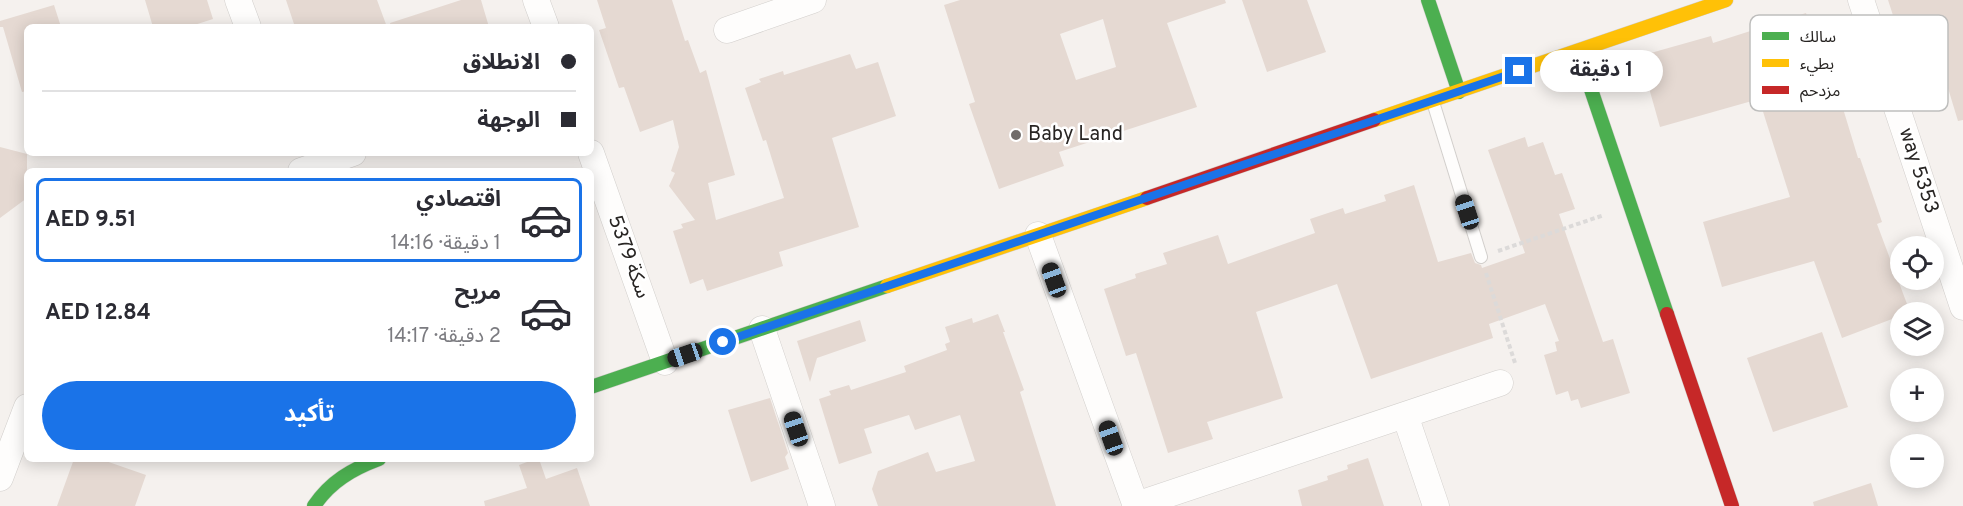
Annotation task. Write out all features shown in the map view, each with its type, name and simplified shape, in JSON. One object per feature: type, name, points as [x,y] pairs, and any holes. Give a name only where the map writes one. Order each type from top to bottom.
[{"type":"street","points":[[238,0],[247,24]]},
{"type":"street","points":[[536,0],[545,24]]},
{"type":"street","points":[[728,30],[813,0]]},
{"type":"street","points":[[1428,0],[1459,92]]},
{"type":"street","points":[[594,386],[1726,0]]},
{"type":"street","name":"way 5353","points":[[1861,0],[1866,15]]},
{"type":"street","points":[[1578,51],[1732,506]]},
{"type":"street","name":"way 5353","points":[[1898,111],[1963,307]]},
{"type":"street","points":[[310,168],[344,156]]},
{"type":"street","name":"سكة 5379","points":[[592,156],[665,362]]},
{"type":"street","points":[[1038,235],[1136,506],[1500,383]]},
{"type":"street","points":[[762,329],[822,506]]},
{"type":"street","points":[[0,478],[24,415]]},
{"type":"street","points":[[1406,416],[1436,506]]},
{"type":"street","points":[[314,506],[320,495],[345,473],[372,462]]},
{"type":"lane","points":[[1432,101],[1481,257]]},
{"type":"path","points":[[1500,383],[1510,380],[1515,375],[1516,368],[1481,257],[1631,206]]},
{"type":"building","points":[[145,0],[207,0],[213,19],[197,24],[152,24]]},
{"type":"building","points":[[286,0],[377,0],[386,24],[294,24]]},
{"type":"building","points":[[461,0],[481,0],[488,24],[390,24]]},
{"type":"building","points":[[597,0],[672,0],[685,41],[688,40],[700,73],[706,70],[735,175],[708,183],[716,220],[784,198],[766,140],[763,141],[745,88],[761,82],[759,79],[783,71],[784,75],[850,54],[856,69],[878,62],[896,116],[832,138],[859,227],[779,252],[783,266],[707,291],[703,279],[690,284],[673,231],[683,228],[681,224],[695,220],[669,186],[675,173],[671,171],[679,147],[673,120],[640,132],[624,87],[619,88],[599,30],[606,28]]},
{"type":"building","points":[[960,0],[1225,0],[1226,3],[1167,23],[1197,107],[1059,152],[1064,166],[999,189],[969,104],[975,102],[944,5]],"holes":[[[1103,19],[1116,67],[1076,80],[1060,34]]]},
{"type":"building","points":[[1242,0],[1307,0],[1326,52],[1267,72]]},
{"type":"building","points":[[1888,0],[1963,0],[1963,120],[1958,121],[1948,88],[1948,15],[1893,15]]},
{"type":"building","points":[[54,5],[60,24],[24,24],[24,92],[22,92],[0,21]]},
{"type":"building","points":[[1750,31],[1750,102],[1660,127],[1640,56],[1711,36],[1713,43]]},
{"type":"building","points":[[1763,111],[1844,111],[1858,158],[1860,158],[1882,222],[1877,224],[1890,259],[1890,290],[1902,290],[1906,302],[1890,302],[1890,320],[1842,338],[1814,261],[1722,287],[1703,222],[1790,197]]},
{"type":"building","points":[[1525,137],[1528,147],[1543,142],[1555,175],[1562,173],[1575,209],[1559,214],[1603,342],[1613,339],[1630,393],[1581,408],[1578,399],[1571,401],[1568,391],[1556,395],[1544,355],[1557,351],[1555,342],[1559,341],[1545,304],[1489,324],[1493,338],[1371,379],[1337,284],[1256,312],[1283,398],[1207,422],[1213,439],[1168,453],[1136,353],[1126,356],[1104,289],[1136,278],[1135,274],[1167,264],[1163,253],[1218,235],[1228,264],[1315,233],[1310,219],[1343,208],[1345,214],[1386,201],[1384,195],[1414,185],[1438,262],[1471,253],[1475,263],[1481,265],[1482,268],[1525,253],[1488,150]]},
{"type":"building","points":[[0,147],[24,153],[24,156],[27,156],[27,168],[24,168],[24,200],[0,218]]},
{"type":"building","points":[[998,314],[1024,390],[1020,392],[1056,506],[878,506],[872,489],[878,471],[928,452],[936,472],[975,461],[960,415],[915,430],[909,415],[864,429],[872,453],[839,464],[819,399],[831,395],[829,391],[849,385],[851,390],[906,372],[904,366],[947,350],[945,344],[950,342],[945,327],[972,318],[973,323]]},
{"type":"building","points":[[860,320],[866,341],[817,358],[810,382],[797,341]]},
{"type":"building","points":[[1822,332],[1848,407],[1773,432],[1747,358]]},
{"type":"building","points":[[770,398],[788,453],[785,457],[789,469],[751,482],[728,410]]},
{"type":"building","points":[[1368,458],[1384,506],[1302,506],[1298,490],[1328,480],[1327,476],[1348,469],[1347,465]]},
{"type":"building","points":[[73,462],[109,462],[146,475],[135,506],[57,506]]},
{"type":"building","points":[[527,462],[540,462],[546,479],[577,468],[590,506],[485,506],[484,501],[527,488],[519,465]]},
{"type":"building","points":[[1871,483],[1878,506],[1814,506],[1813,502]]},
{"type":"traffic: fast","points":[[1428,0],[1459,92]]},
{"type":"traffic: fast","points":[[1578,51],[1667,314]]},
{"type":"traffic: fast","points":[[594,386],[887,286]]},
{"type":"traffic: fast","points":[[314,506],[334,483],[372,462]]},
{"type":"traffic: slow","points":[[1374,120],[1726,0]]},
{"type":"traffic: slow","points":[[887,286],[1147,198]]},
{"type":"traffic: jam","points":[[1147,198],[1374,120]]},
{"type":"traffic: jam","points":[[1667,314],[1732,506]]},
{"type":"place","name":"Baby Land","points":[[1016,135]]},
{"type":"route","points":[[723,342],[1519,71]]}]
